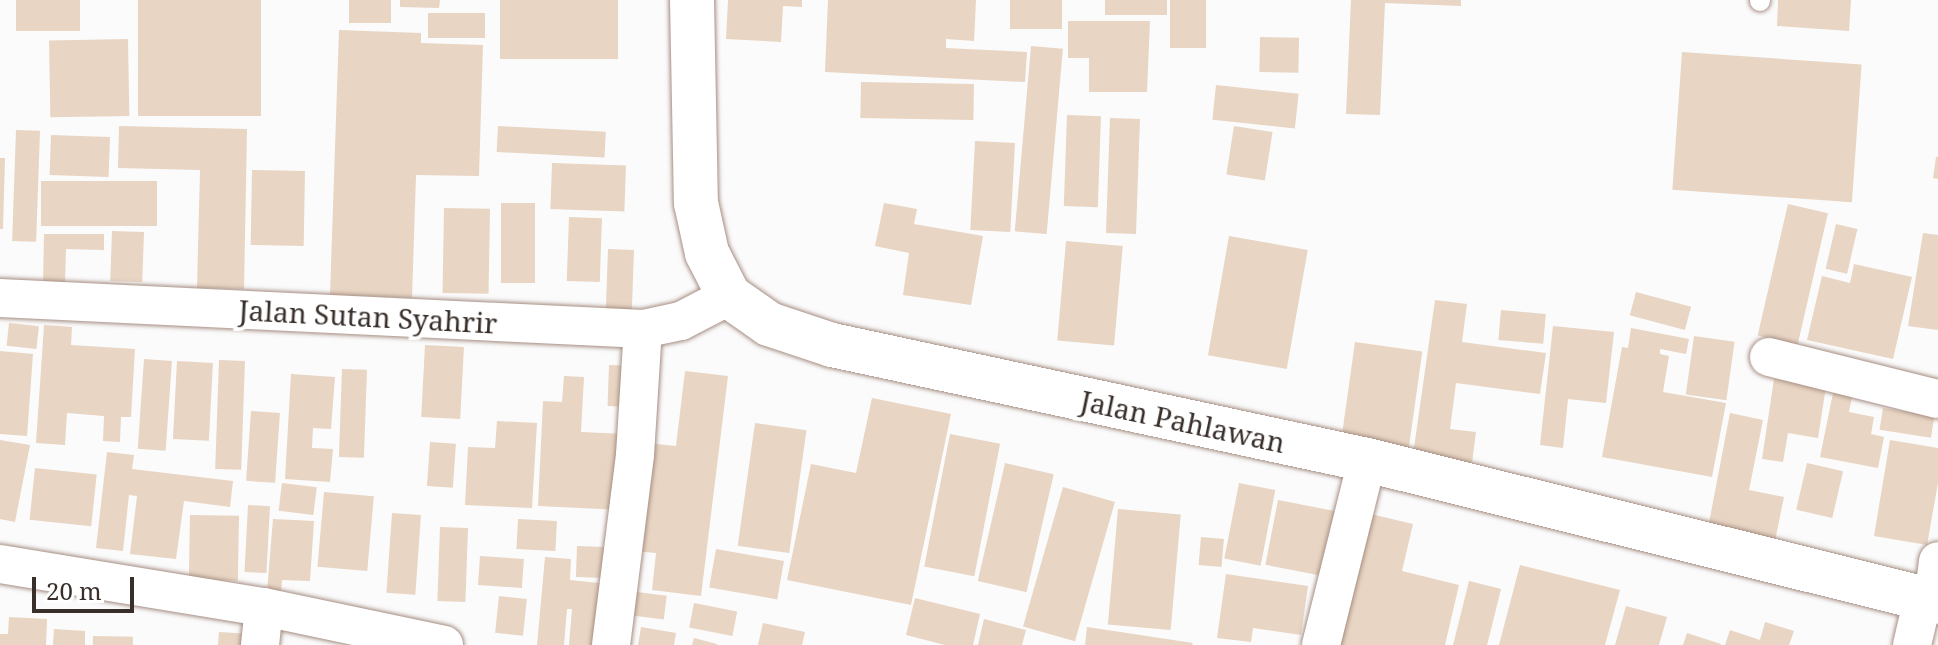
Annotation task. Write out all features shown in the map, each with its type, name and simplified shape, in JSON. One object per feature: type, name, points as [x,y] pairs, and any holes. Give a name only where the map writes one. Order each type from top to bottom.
[{"type":"main road","name":"Jalan Pahlawan","points":[[692,0],[696,203],[707,253],[729,296],[769,324],[832,345],[1367,460],[1933,590]]},
{"type":"street","points":[[611,645],[635,455],[659,326],[729,296]]},
{"type":"street","name":"Jalan Sutan Syahrir","points":[[0,298],[659,326]]},
{"type":"street","points":[[1769,357],[1938,399]]},
{"type":"street","points":[[1321,645],[1367,460]]},
{"type":"street","points":[[0,564],[264,607],[444,645]]},
{"type":"street","points":[[1912,645],[1933,590]]},
{"type":"street","points":[[260,645],[264,607]]},
{"type":"building","points":[[16,0],[80,0],[80,31],[16,31]]},
{"type":"building","points":[[138,0],[261,0],[261,116],[138,116]]},
{"type":"building","points":[[349,0],[391,0],[391,23],[349,23]]},
{"type":"building","points":[[400,0],[440,0],[439,8],[400,7]]},
{"type":"building","points":[[500,0],[618,0],[618,59],[500,59]]},
{"type":"building","points":[[728,0],[802,0],[802,7],[783,6],[781,42],[726,39]]},
{"type":"building","points":[[828,0],[976,0],[974,41],[946,39],[946,48],[1027,52],[1025,82],[825,72]]},
{"type":"building","points":[[1010,0],[1062,0],[1062,29],[1010,29]]},
{"type":"building","points":[[1105,0],[1167,0],[1167,15],[1105,15]]},
{"type":"building","points":[[1170,0],[1206,0],[1206,48],[1170,48]]},
{"type":"building","points":[[1351,0],[1461,0],[1461,6],[1385,3],[1380,115],[1346,114]]},
{"type":"building","points":[[1778,0],[1851,0],[1849,31],[1777,26]]},
{"type":"building","points":[[428,13],[485,13],[485,38],[428,38]]},
{"type":"building","points":[[1068,21],[1150,21],[1147,92],[1089,92],[1089,58],[1068,58]]},
{"type":"building","points":[[339,30],[421,33],[421,43],[483,45],[479,176],[416,175],[412,298],[330,295]]},
{"type":"building","points":[[1260,37],[1299,38],[1298,73],[1259,72]]},
{"type":"building","points":[[128,39],[129,116],[50,117],[49,40]]},
{"type":"building","points":[[1031,46],[1063,49],[1047,234],[1015,231]]},
{"type":"building","points":[[1682,52],[1862,65],[1852,202],[1672,190]]},
{"type":"building","points":[[861,82],[974,84],[973,120],[860,118]]},
{"type":"building","points":[[1216,85],[1299,94],[1295,128],[1212,120]]},
{"type":"building","points":[[1067,115],[1101,116],[1098,207],[1064,206]]},
{"type":"building","points":[[1110,118],[1140,119],[1136,234],[1106,233]]},
{"type":"building","points":[[119,126],[247,129],[244,289],[197,288],[200,170],[118,168]]},
{"type":"building","points":[[498,126],[606,132],[604,158],[497,152]]},
{"type":"building","points":[[1234,126],[1273,132],[1265,180],[1226,174]]},
{"type":"building","points":[[16,130],[40,131],[36,242],[12,241]]},
{"type":"building","points":[[51,135],[110,137],[109,177],[50,175]]},
{"type":"building","points":[[975,141],[1015,143],[1010,232],[970,230]]},
{"type":"building","points":[[1938,157],[1938,179],[1933,178]]},
{"type":"building","points":[[0,158],[5,158],[3,229],[0,229]]},
{"type":"building","points":[[552,163],[626,166],[624,212],[550,209]]},
{"type":"building","points":[[252,170],[305,171],[304,246],[251,245]]},
{"type":"building","points":[[41,181],[157,181],[157,226],[41,226]]},
{"type":"building","points":[[501,203],[535,203],[535,283],[501,283]]},
{"type":"building","points":[[884,203],[917,209],[914,224],[983,236],[971,305],[903,295],[909,253],[875,246]]},
{"type":"building","points":[[1788,204],[1828,213],[1798,345],[1758,336]]},
{"type":"building","points":[[444,208],[490,209],[489,294],[443,293]]},
{"type":"building","points":[[569,217],[602,218],[600,282],[567,281]]},
{"type":"building","points":[[1836,224],[1857,229],[1847,274],[1826,269]]},
{"type":"building","points":[[112,231],[144,232],[142,282],[110,281]]},
{"type":"building","points":[[1923,233],[1938,235],[1938,330],[1908,326]]},
{"type":"building","points":[[44,234],[104,234],[104,250],[66,249],[65,284],[43,284]]},
{"type":"building","points":[[1229,236],[1308,250],[1287,369],[1208,355]]},
{"type":"building","points":[[1066,241],[1123,246],[1114,346],[1057,341]]},
{"type":"building","points":[[608,249],[634,250],[632,311],[606,310]]},
{"type":"building","points":[[1854,264],[1912,277],[1893,359],[1807,340],[1822,276],[1850,283]]},
{"type":"building","points":[[1636,292],[1691,307],[1685,330],[1630,315]]},
{"type":"building","points":[[1435,300],[1467,304],[1462,342],[1546,353],[1540,394],[1456,383],[1450,429],[1476,432],[1472,463],[1413,455]]},
{"type":"building","points":[[1501,310],[1546,314],[1543,344],[1498,340]]},
{"type":"building","points":[[9,323],[39,326],[36,349],[7,346]]},
{"type":"building","points":[[44,325],[72,327],[71,345],[135,349],[131,417],[121,417],[120,442],[103,441],[104,416],[67,413],[65,445],[36,443]]},
{"type":"building","points":[[1553,326],[1614,332],[1606,403],[1568,399],[1563,448],[1540,445]]},
{"type":"building","points":[[1631,328],[1689,339],[1686,354],[1660,349],[1660,354],[1669,356],[1663,392],[1726,403],[1712,477],[1602,457],[1622,347],[1628,348]]},
{"type":"building","points":[[1694,336],[1735,342],[1726,400],[1686,394]]},
{"type":"building","points":[[1355,342],[1422,351],[1408,452],[1341,443]]},
{"type":"building","points":[[425,345],[464,347],[460,419],[421,417]]},
{"type":"building","points":[[0,351],[33,354],[27,436],[0,434]]},
{"type":"building","points":[[144,359],[172,361],[166,451],[138,449]]},
{"type":"building","points":[[219,360],[245,361],[241,470],[215,469]]},
{"type":"building","points":[[177,361],[213,363],[209,441],[173,439]]},
{"type":"building","points":[[609,365],[635,366],[634,407],[608,406]]},
{"type":"building","points":[[342,369],[367,370],[364,458],[339,457]]},
{"type":"building","points":[[685,371],[728,376],[701,596],[652,590],[656,553],[634,551],[647,443],[676,446]]},
{"type":"building","points":[[291,374],[335,377],[331,429],[313,428],[312,448],[333,449],[330,482],[285,479]]},
{"type":"building","points":[[564,376],[584,377],[581,432],[625,434],[622,510],[538,506],[543,401],[562,402]]},
{"type":"building","points":[[1774,379],[1826,387],[1818,438],[1788,433],[1783,462],[1762,459]]},
{"type":"building","points":[[1835,383],[1854,387],[1849,412],[1874,417],[1871,434],[1884,437],[1878,468],[1820,457]]},
{"type":"building","points":[[872,398],[951,414],[911,605],[787,580],[811,464],[856,473]]},
{"type":"building","points":[[1883,408],[1934,416],[1931,438],[1880,430]]},
{"type":"building","points":[[251,411],[280,413],[275,483],[246,481]]},
{"type":"building","points":[[1730,413],[1763,420],[1749,490],[1784,497],[1775,541],[1708,528]]},
{"type":"building","points":[[497,421],[537,423],[532,508],[465,505],[468,447],[495,448]]},
{"type":"building","points":[[755,423],[806,430],[789,553],[738,546]]},
{"type":"building","points":[[950,434],[1000,444],[974,576],[924,567]]},
{"type":"building","points":[[0,440],[30,445],[15,522],[0,519]]},
{"type":"building","points":[[1890,440],[1938,448],[1938,483],[1927,545],[1874,536]]},
{"type":"building","points":[[430,442],[456,444],[453,488],[427,486]]},
{"type":"building","points":[[107,452],[134,455],[132,469],[233,481],[230,507],[184,501],[176,559],[130,554],[137,496],[129,495],[123,551],[96,548]]},
{"type":"building","points":[[1005,463],[1054,474],[1026,592],[978,581]]},
{"type":"building","points":[[1807,463],[1843,471],[1832,518],[1796,510]]},
{"type":"building","points":[[35,468],[97,474],[91,526],[30,520]]},
{"type":"building","points":[[282,483],[317,487],[313,515],[279,511]]},
{"type":"building","points":[[1239,483],[1275,490],[1261,566],[1224,559]]},
{"type":"building","points":[[1063,487],[1115,502],[1075,641],[1023,626]]},
{"type":"building","points":[[324,492],[374,496],[367,571],[317,567]]},
{"type":"building","points":[[1278,500],[1337,511],[1324,576],[1265,565]]},
{"type":"building","points":[[248,505],[270,506],[266,573],[244,572]]},
{"type":"building","points":[[1118,509],[1181,514],[1171,630],[1108,625]]},
{"type":"building","points":[[1358,511],[1413,524],[1402,571],[1459,585],[1445,645],[1327,645]]},
{"type":"building","points":[[392,513],[421,515],[415,595],[386,593]]},
{"type":"building","points":[[190,515],[239,516],[238,581],[189,580]]},
{"type":"building","points":[[273,519],[314,521],[310,581],[282,580],[281,593],[267,592]]},
{"type":"building","points":[[518,519],[557,521],[555,551],[516,549]]},
{"type":"building","points":[[440,527],[468,528],[465,602],[437,601]]},
{"type":"building","points":[[1201,537],[1224,539],[1221,567],[1199,565]]},
{"type":"building","points":[[577,546],[606,547],[605,578],[576,577]]},
{"type":"building","points":[[716,549],[784,561],[777,599],[709,587]]},
{"type":"building","points":[[480,556],[524,559],[522,588],[478,585]]},
{"type":"building","points":[[545,557],[571,559],[570,580],[609,584],[604,645],[569,645],[572,609],[567,609],[564,645],[537,645]]},
{"type":"building","points":[[1520,565],[1620,590],[1605,645],[1499,645]]},
{"type":"building","points":[[1226,574],[1308,586],[1301,635],[1253,628],[1251,642],[1217,638]]},
{"type":"building","points":[[1469,581],[1501,589],[1487,645],[1453,645]]},
{"type":"building","points":[[629,591],[667,596],[664,619],[626,615]]},
{"type":"building","points":[[499,596],[527,599],[523,636],[495,633]]},
{"type":"building","points":[[915,598],[980,614],[973,645],[945,645],[906,635]]},
{"type":"building","points":[[694,603],[737,611],[732,636],[689,628]]},
{"type":"building","points":[[1626,606],[1667,617],[1659,645],[1615,645]]},
{"type":"building","points":[[9,617],[47,619],[46,645],[0,645],[0,634],[8,634]]},
{"type":"building","points":[[984,619],[1026,630],[1022,645],[978,645]]},
{"type":"building","points":[[1765,622],[1794,631],[1789,645],[1725,645],[1730,630],[1760,640]]},
{"type":"building","points":[[763,623],[805,632],[802,645],[758,645]]},
{"type":"building","points":[[641,627],[676,633],[674,645],[638,645]]},
{"type":"building","points":[[1087,627],[1193,643],[1085,645]]},
{"type":"building","points":[[54,629],[85,631],[85,645],[53,645]]},
{"type":"building","points":[[219,632],[250,634],[249,645],[218,645]]},
{"type":"building","points":[[1687,633],[1721,644],[1721,645],[1683,645]]},
{"type":"building","points":[[93,636],[133,637],[133,645],[93,645]]},
{"type":"building","points":[[694,638],[717,644],[717,645],[692,645]]}]
